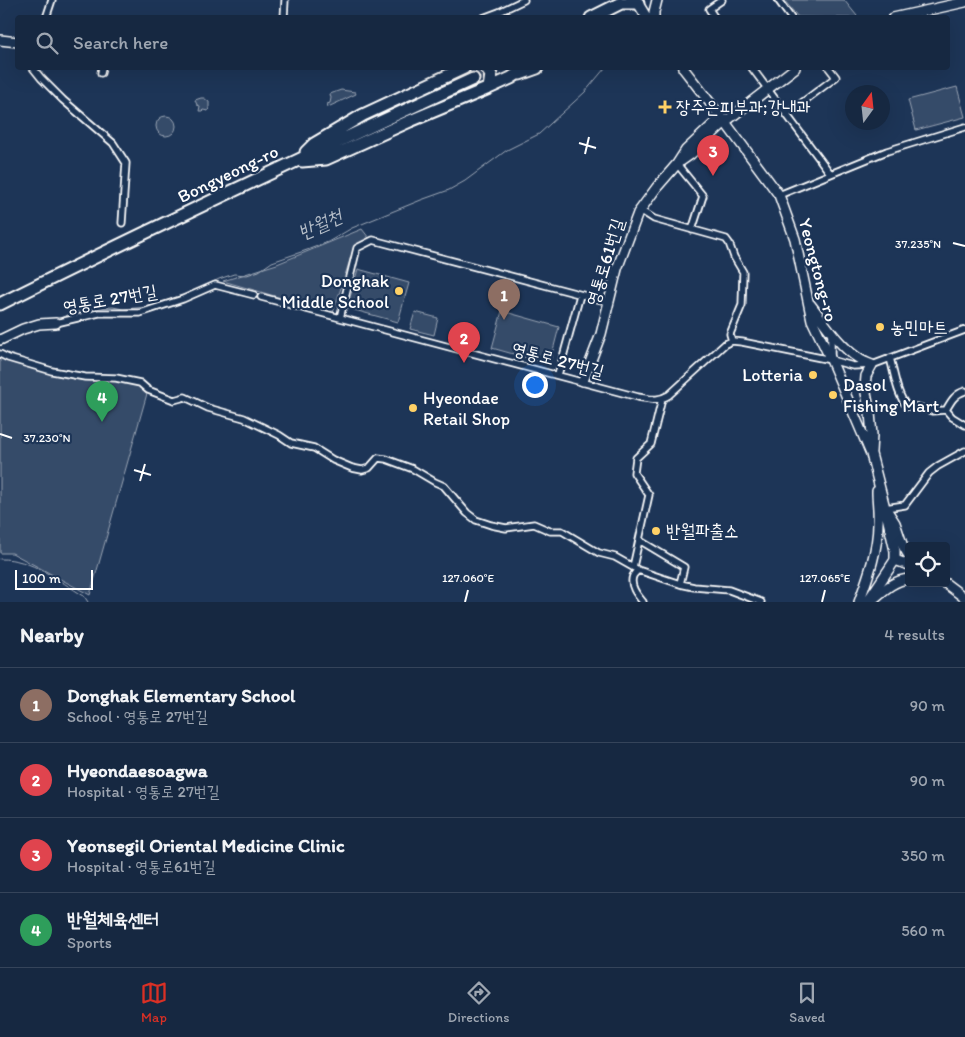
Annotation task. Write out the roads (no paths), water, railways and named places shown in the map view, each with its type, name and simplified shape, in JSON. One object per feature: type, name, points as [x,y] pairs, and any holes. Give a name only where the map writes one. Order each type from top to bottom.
[{"type":"highway","points":[[597,15],[622,3],[639,1]]},
{"type":"highway","points":[[295,161],[314,144],[363,115],[460,70]]},
{"type":"highway","points":[[487,70],[491,75],[489,88]]},
{"type":"highway","points":[[511,78],[523,70]]},
{"type":"highway","points":[[295,161],[326,159],[410,121],[532,70]]},
{"type":"highway","name":"Bongyeong-ro","points":[[0,304],[295,161],[473,79]]},
{"type":"main road","points":[[654,15],[657,0]]},
{"type":"main road","points":[[639,1],[646,15]]},
{"type":"main road","points":[[906,15],[965,2]]},
{"type":"main road","points":[[0,40],[15,42]]},
{"type":"main road","name":"Yeongtong-ro","points":[[685,70],[779,194],[795,239],[812,320],[871,454],[895,551],[895,560]]},
{"type":"main road","points":[[677,164],[686,150],[708,129],[768,89],[792,70]]},
{"type":"main road","points":[[700,89],[713,115],[708,129]]},
{"type":"main road","points":[[677,164],[691,154],[723,119]]},
{"type":"main road","name":"영통로61번길","points":[[583,381],[601,334],[617,270],[632,226],[640,210],[677,164]]},
{"type":"main road","points":[[807,299],[848,350],[859,359],[872,365],[866,376],[872,435],[871,454]]},
{"type":"main road","points":[[0,340],[39,324],[56,323]]},
{"type":"main road","points":[[859,602],[869,575],[875,548],[878,524],[876,471]]},
{"type":"main road","points":[[885,508],[895,522],[905,551]]},
{"type":"main road","points":[[869,602],[895,560],[905,564]]},
{"type":"main road","points":[[869,602],[889,586],[905,579]]},
{"type":"main road","points":[[950,587],[965,598]]},
{"type":"street","points":[[47,15],[52,0]]},
{"type":"street","points":[[284,15],[285,0]]},
{"type":"street","points":[[492,15],[524,0]]},
{"type":"street","points":[[713,15],[709,9],[722,0]]},
{"type":"street","points":[[778,0],[789,15]]},
{"type":"street","points":[[35,70],[63,100],[113,143],[126,163],[122,224]]},
{"type":"street","points":[[754,70],[830,173]]},
{"type":"street","points":[[787,114],[836,77],[831,70]]},
{"type":"street","points":[[779,194],[887,151],[965,127]]},
{"type":"street","points":[[677,164],[703,196],[692,230]]},
{"type":"street","points":[[640,210],[654,219],[726,239],[743,272],[742,305],[731,337],[669,395],[662,399],[652,444],[636,458],[634,473],[649,495],[632,577],[632,584],[643,602]]},
{"type":"street","points":[[340,318],[358,248],[373,240],[609,302]]},
{"type":"street","name":"영통로 27번길","points":[[56,323],[99,313],[140,312],[183,299],[214,285],[254,294]]},
{"type":"street","points":[[558,375],[580,294]]},
{"type":"street","name":"영통로 27번길","points":[[261,297],[638,396],[655,400],[662,399]]},
{"type":"street","points":[[731,337],[853,366],[872,365],[965,330]]},
{"type":"street","points":[[831,331],[831,360]]},
{"type":"street","points":[[0,354],[8,358],[60,372],[85,377],[116,378],[140,383],[148,390],[174,400],[185,397],[208,408],[244,418],[292,443],[314,448],[333,460],[352,468],[362,470],[369,468],[378,458],[401,464],[444,486],[467,513],[476,520],[506,528],[534,524],[550,530],[562,531],[599,553],[615,557],[635,568],[680,584],[729,590],[761,602]]},
{"type":"street","points":[[890,358],[897,386],[903,402],[907,406],[932,411],[946,410]]},
{"type":"street","points":[[946,410],[953,398],[965,391]]},
{"type":"street","points":[[946,410],[952,417],[965,425]]},
{"type":"street","points":[[885,508],[905,505],[929,473],[965,451]]},
{"type":"street","points":[[639,540],[684,567],[680,584]]},
{"type":"waterway","name":"반월천","points":[[199,289],[234,274],[247,275],[259,271],[272,262],[328,242],[352,228],[449,190],[465,181],[507,150],[539,134],[585,92],[603,70]]},
{"type":"waterway","name":"반월천","points":[[57,319],[84,309],[148,307],[195,291]]},
{"type":"waterway","points":[[0,559],[23,562],[34,566],[84,596],[88,602]]},
{"type":"tunnel","points":[[473,79],[493,70]]},
{"type":"place","name":"장주은피부과;강내과","points":[[665,107]]},
{"type":"place","name":"Yeonsegil Oriental Medicine Clinic","points":[[713,176]]},
{"type":"place","name":"Donghak Middle School","points":[[399,291]]},
{"type":"place","name":"Donghak Elementary School","points":[[504,320]]},
{"type":"place","name":"농민마트","points":[[880,327]]},
{"type":"place","name":"Hyeondaesoagwa","points":[[464,363]]},
{"type":"place","name":"Lotteria","points":[[813,375]]},
{"type":"place","name":"Dasol Fishing Mart","points":[[833,395]]},
{"type":"place","name":"Hyeondae Retail Shop","points":[[413,408]]},
{"type":"place","name":"반월체육센터","points":[[102,422]]},
{"type":"place","name":"반월파출소","points":[[656,531]]}]
